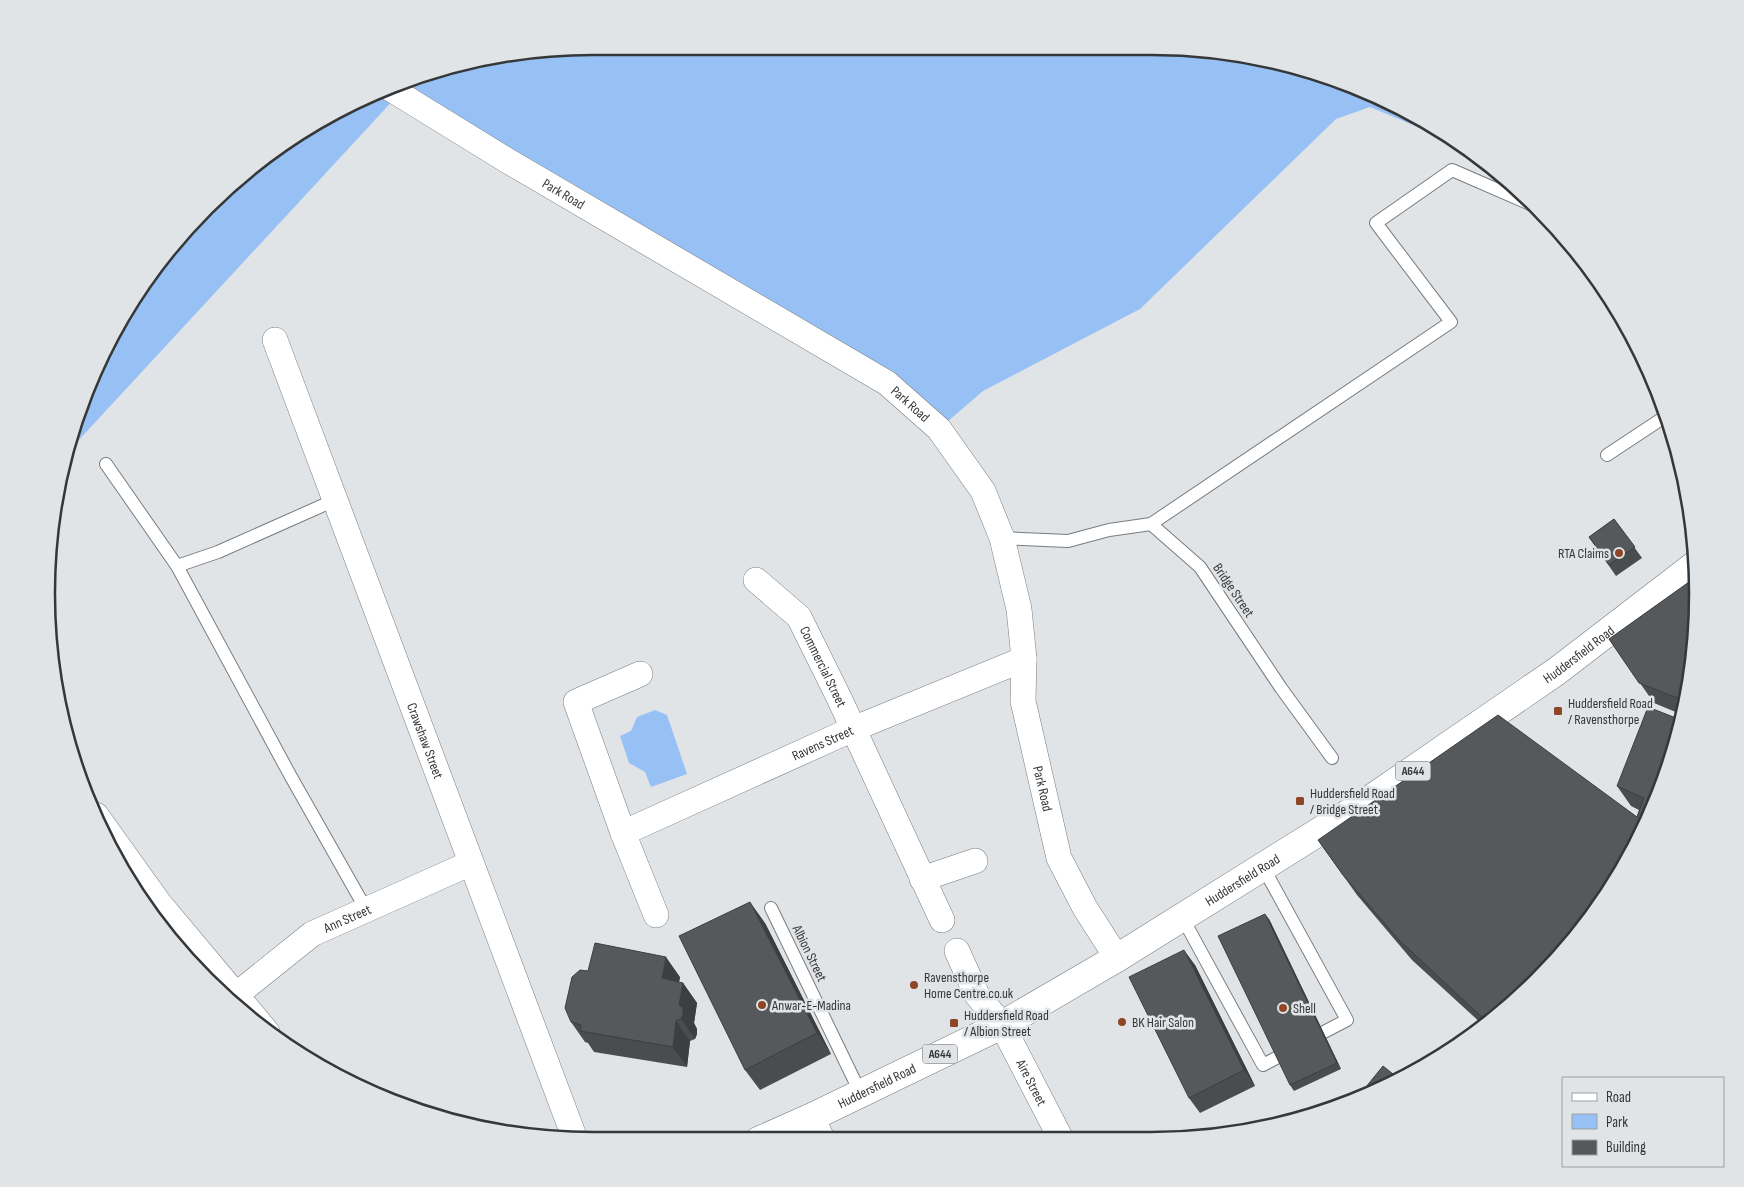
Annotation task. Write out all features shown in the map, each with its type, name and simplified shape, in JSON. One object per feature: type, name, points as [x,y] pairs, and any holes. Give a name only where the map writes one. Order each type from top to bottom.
[{"type":"highway","name":"Huddersfield Road","points":[[778,1132],[1002,1025],[1117,958],[1365,804],[1549,676],[1688,570]]},
{"type":"street","name":"Park Road","points":[[397,92],[508,161],[887,383],[939,429],[983,490],[1002,538],[1019,609],[1024,659],[1022,700],[1059,858],[1085,908],[1117,958]]},
{"type":"street","name":"Crawshaw Street","points":[[275,340],[573,1131]]},
{"type":"street","name":"Commercial Street","points":[[756,580],[799,617],[942,920]]},
{"type":"street","name":"Ravens Street","points":[[623,833],[853,729],[1024,659]]},
{"type":"street","points":[[640,674],[576,702],[623,833],[656,915]]},
{"type":"street","points":[[118,846],[159,903],[241,1001]]},
{"type":"street","points":[[922,879],[975,861]]},
{"type":"street","name":"Ann Street","points":[[236,994],[312,934],[472,863]]},
{"type":"street","points":[[957,951],[977,995],[1002,1025]]},
{"type":"street","name":"Aire Street","points":[[1002,1025],[1057,1132]]},
{"type":"street","points":[[812,1117],[820,1132]]},
{"type":"lane","points":[[1002,538],[1068,541],[1108,530],[1151,524],[1451,322],[1376,223],[1452,170],[1514,197]]},
{"type":"lane","points":[[1607,455],[1660,420]]},
{"type":"lane","points":[[106,464],[177,566],[290,776],[367,911]]},
{"type":"lane","points":[[177,566],[218,552],[335,500]]},
{"type":"lane","name":"Bridge Street","points":[[1151,524],[1200,567],[1281,688],[1332,758]]},
{"type":"lane","points":[[1263,867],[1347,1020],[1324,1032]]},
{"type":"lane","name":"Albion Street","points":[[771,908],[860,1092]]},
{"type":"lane","points":[[1182,917],[1263,1065],[1278,1057]]},
{"type":"green space","points":[[594,55],[1186,56],[1256,65],[1290,73],[1357,96],[1424,130],[1370,107],[1336,119],[1140,309],[983,391],[939,429],[398,95],[77,442],[96,387],[127,324],[146,294],[189,238],[238,189],[294,146],[324,127],[355,111],[387,96],[420,84],[488,65],[558,56]]},
{"type":"green space","points":[[655,710],[667,715],[687,774],[651,787],[645,772],[629,763],[620,736],[631,731],[637,717]]},
{"type":"building","name":"RTA Claims","points":[[1614,519],[1635,547],[1609,565],[1589,537]]},
{"type":"building","points":[[1689,582],[1688,629],[1679,698],[1639,683],[1609,639]]},
{"type":"building","points":[[1648,707],[1675,717],[1648,800],[1617,863],[1578,921],[1555,949],[1506,998],[1482,1018],[1398,939],[1343,875],[1318,840],[1498,715],[1637,817],[1644,798],[1617,786]]},
{"type":"building","name":"Anwar-E-Madina","points":[[750,902],[817,1033],[745,1070],[679,936]]},
{"type":"building","points":[[1265,914],[1337,1063],[1290,1085],[1218,936]]},
{"type":"building","points":[[595,943],[666,957],[662,978],[683,983],[679,1005],[683,1008],[683,1014],[681,1019],[676,1021],[673,1047],[580,1031],[581,1025],[571,1022],[565,1008],[572,977],[580,970],[588,971]]},
{"type":"building","points":[[1184,950],[1244,1070],[1189,1098],[1129,977]]},
{"type":"building","points":[[1383,1066],[1393,1074],[1389,1076],[1366,1087]]},
{"type":"place","name":"RTA Claims","points":[[1619,553]]},
{"type":"place","name":"Huddersfield Road / Ravensthorpe","points":[[1558,711]]},
{"type":"place","name":"Huddersfield Road / Bridge Street","points":[[1300,801]]},
{"type":"place","name":"Ravensthorpe Home Centre.co.uk","points":[[914,985]]},
{"type":"place","name":"Anwar-E-Madina","points":[[762,1005]]},
{"type":"place","name":"Shell","points":[[1283,1008]]},
{"type":"place","name":"BK Hair Salon","points":[[1122,1022]]},
{"type":"place","name":"Huddersfield Road / Albion Street","points":[[954,1023]]}]
